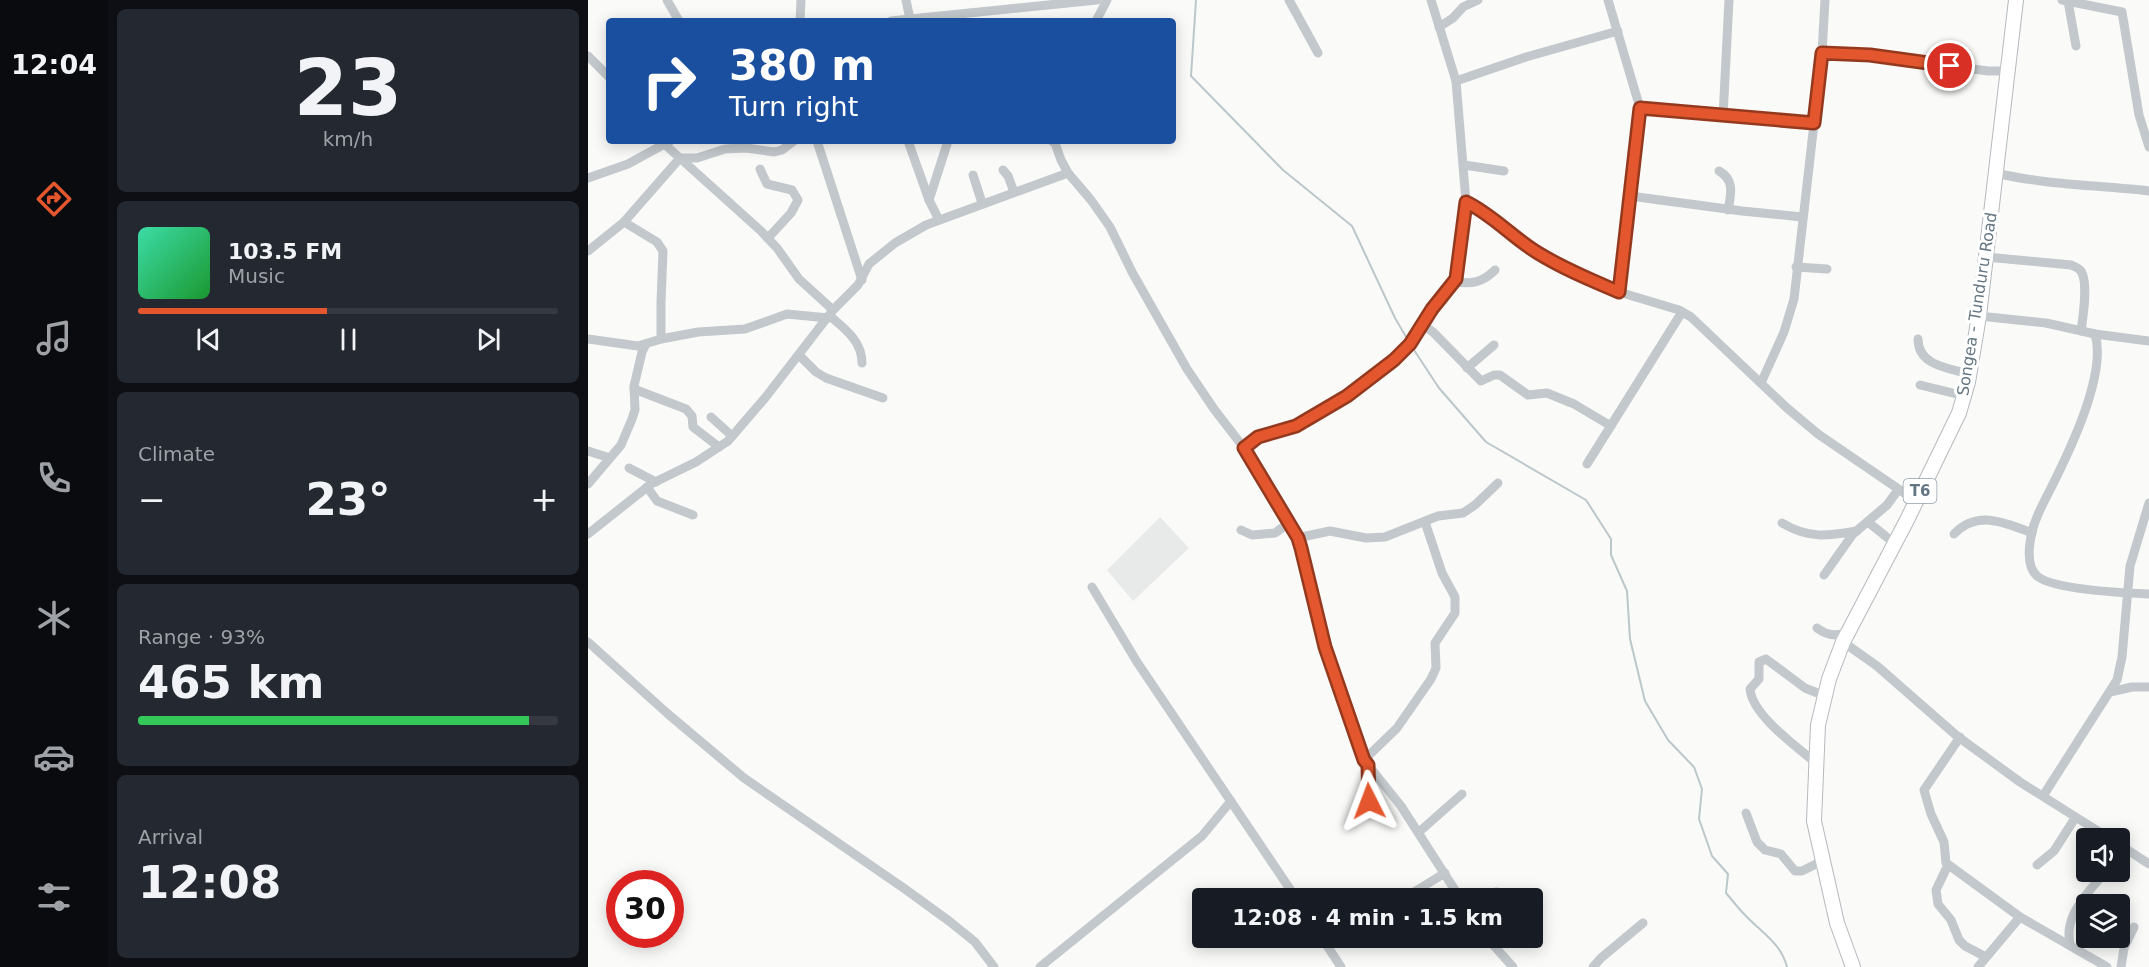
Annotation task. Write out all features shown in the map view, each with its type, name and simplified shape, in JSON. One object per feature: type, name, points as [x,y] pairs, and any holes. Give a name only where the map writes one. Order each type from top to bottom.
[{"type":"highway","name":"Songea - Tunduru Road","points":[[1853,967],[1837,923],[1814,821],[1818,725],[1825,696],[1845,637],[1916,501],[1965,396],[1979,316],[2016,0]]},
{"type":"street","points":[[667,0],[677,18]]},
{"type":"street","points":[[800,18],[801,0]]},
{"type":"street","points":[[906,0],[914,18]]},
{"type":"street","points":[[924,18],[1097,0]]},
{"type":"street","points":[[1098,18],[1107,0]]},
{"type":"street","points":[[1289,0],[1318,52]]},
{"type":"street","points":[[1244,448],[1258,437],[1296,426],[1347,396],[1394,360],[1410,344],[1432,309],[1455,282],[1460,261],[1466,202],[1464,165],[1456,81],[1431,0]]},
{"type":"street","points":[[1439,27],[1463,8],[1478,0]]},
{"type":"street","points":[[1608,0],[1640,108],[1619,292]]},
{"type":"street","points":[[1723,117],[1729,0]]},
{"type":"street","points":[[1761,383],[1787,323],[1794,299],[1822,53],[1824,0]]},
{"type":"street","points":[[2076,46],[2065,1],[2122,12],[2139,115],[2149,147]]},
{"type":"street","points":[[1456,81],[1526,57],[1618,31]]},
{"type":"street","points":[[1822,53],[1870,55],[1954,67],[2008,71]]},
{"type":"street","points":[[590,60],[606,74]]},
{"type":"street","points":[[1640,108],[1723,117],[1814,123]]},
{"type":"street","points":[[588,178],[628,164],[661,144]]},
{"type":"street","points":[[666,144],[768,238],[799,279],[856,341],[861,351],[862,363]]},
{"type":"street","points":[[588,251],[624,222],[680,158],[697,158],[725,149],[746,148],[774,152],[790,144]]},
{"type":"street","points":[[819,144],[862,280]]},
{"type":"street","points":[[909,144],[929,200],[939,220]]},
{"type":"street","points":[[929,200],[947,144]]},
{"type":"street","points":[[1055,144],[1068,173],[1110,227],[1132,272],[1187,369],[1244,448],[1298,538],[1307,566],[1325,647],[1366,763],[1369,791],[1366,813]]},
{"type":"street","points":[[1464,165],[1504,171]]},
{"type":"street","points":[[760,170],[767,184],[792,190],[798,200],[791,213],[768,238]]},
{"type":"street","points":[[1003,170],[1014,192]]},
{"type":"street","points":[[1719,171],[1729,178],[1731,184],[1728,210]]},
{"type":"street","points":[[1996,172],[2014,177],[2093,187],[2149,191]]},
{"type":"street","points":[[588,534],[651,484],[696,462],[732,436],[800,355],[830,315],[862,280],[869,264],[878,256],[912,232],[939,220],[1068,173]]},
{"type":"street","points":[[973,175],[982,203]]},
{"type":"street","points":[[1630,196],[1728,210],[1802,217]]},
{"type":"street","points":[[1466,202],[1481,210],[1537,252],[1574,274],[1691,317],[1818,434],[1916,501]]},
{"type":"street","points":[[624,222],[657,242],[663,251],[662,339]]},
{"type":"street","points":[[1986,257],[2071,266],[2080,269],[2084,284],[2081,331]]},
{"type":"street","points":[[1796,267],[1827,269]]},
{"type":"street","points":[[1455,282],[1476,283],[1488,277],[1495,270]]},
{"type":"street","points":[[1587,464],[1682,312]]},
{"type":"street","points":[[588,339],[628,346],[715,330],[738,330],[787,314],[830,315]]},
{"type":"street","points":[[1979,316],[2046,323],[2095,334],[2149,341]]},
{"type":"street","points":[[1423,325],[1433,332],[1481,381],[1494,375],[1500,375],[1530,395],[1547,393],[1574,404],[1611,426]]},
{"type":"street","points":[[2095,334],[2098,352],[2091,389],[2075,435],[2032,533],[2030,567],[2043,580],[2059,585],[2127,594],[2149,594]]},
{"type":"street","points":[[1917,339],[1919,352],[1927,360],[1969,374]]},
{"type":"street","points":[[588,484],[621,445],[632,419],[634,389],[646,344]]},
{"type":"street","points":[[1467,368],[1494,345]]},
{"type":"street","points":[[800,355],[816,372],[826,378],[883,398]]},
{"type":"street","points":[[1920,385],[1965,396]]},
{"type":"street","points":[[634,389],[686,409],[692,416],[693,427],[719,447]]},
{"type":"street","points":[[711,417],[732,436]]},
{"type":"street","points":[[588,451],[610,458]]},
{"type":"street","points":[[629,468],[651,484],[652,495],[664,505],[693,515]]},
{"type":"street","points":[[1298,538],[1330,531],[1366,538],[1385,537],[1438,516],[1463,513],[1498,483]]},
{"type":"street","points":[[1824,575],[1843,546],[1887,505],[1898,490]]},
{"type":"street","points":[[2043,796],[2110,692],[2119,673],[2130,566],[2149,503]]},
{"type":"street","points":[[1953,534],[1971,522],[1991,519],[2032,533]]},
{"type":"street","points":[[1366,763],[1397,728],[1431,679],[1436,668],[1436,643],[1455,613],[1455,597],[1443,573],[1425,522]]},
{"type":"street","points":[[1868,522],[1894,543]]},
{"type":"street","points":[[1241,530],[1252,535],[1275,533],[1289,523]]},
{"type":"street","points":[[1782,523],[1806,534],[1830,535],[1857,531]]},
{"type":"street","points":[[1092,587],[1137,662],[1289,888]]},
{"type":"street","points":[[1817,628],[1829,634],[1843,634],[1960,737],[2020,782],[2092,828]]},
{"type":"street","points":[[588,642],[744,778],[949,921],[975,942],[994,967]]},
{"type":"street","points":[[1816,763],[1765,717],[1755,704],[1750,689],[1759,679],[1759,662],[1766,659],[1805,688],[1825,696]]},
{"type":"street","points":[[2119,673],[2123,681],[2132,687]]},
{"type":"street","points":[[2110,692],[2132,687],[2149,687]]},
{"type":"street","points":[[1960,737],[1924,790],[1931,814],[1944,842],[1945,860],[1948,865],[2020,916],[2107,967]]},
{"type":"street","points":[[1366,763],[1419,832],[1454,888]]},
{"type":"street","points":[[1369,791],[1386,787]]},
{"type":"street","points":[[1419,832],[1462,794]]},
{"type":"street","points":[[1040,967],[1202,836],[1231,801]]},
{"type":"street","points":[[1746,813],[1757,842],[1765,850],[1781,854],[1795,871],[1802,871],[1822,861]]},
{"type":"street","points":[[2037,866],[2047,859],[2063,839],[2075,818]]},
{"type":"street","points":[[2130,852],[2149,864]]},
{"type":"street","points":[[1948,865],[1936,890],[1938,904],[1950,917],[1959,940],[1965,946],[1986,957]]},
{"type":"street","points":[[1421,888],[1445,873]]},
{"type":"street","points":[[2070,945],[2071,922],[2081,903],[2097,882]]},
{"type":"street","points":[[1978,967],[2020,916]]},
{"type":"street","points":[[2049,933],[2065,928],[2071,922]]},
{"type":"street","points":[[1593,967],[1643,923]]},
{"type":"street","points":[[2121,967],[2124,948],[2134,927]]},
{"type":"street","points":[[1329,948],[1341,967]]},
{"type":"street","points":[[1495,948],[1513,967]]},
{"type":"shaded area","points":[[1160,517],[1189,548],[1133,601],[1107,570]]},
{"type":"waterway","points":[[1196,0],[1191,76],[1283,170],[1352,226],[1395,318],[1409,342]]},
{"type":"waterway","points":[[1412,347],[1439,388],[1486,442],[1586,500],[1611,539],[1611,555],[1627,591],[1630,639],[1645,701],[1668,740],[1694,767],[1702,789],[1699,819],[1712,856],[1728,874],[1726,893],[1775,944],[1787,967]]},
{"type":"route","points":[[1369,801],[1368,765],[1364,760],[1332,670],[1298,538],[1244,448],[1265,434],[1296,426],[1347,396],[1394,360],[1410,344],[1432,309],[1456,279],[1466,202],[1481,210],[1537,252],[1574,274],[1619,292],[1640,108],[1723,117],[1814,123],[1822,53],[1870,55],[1950,66]]}]
